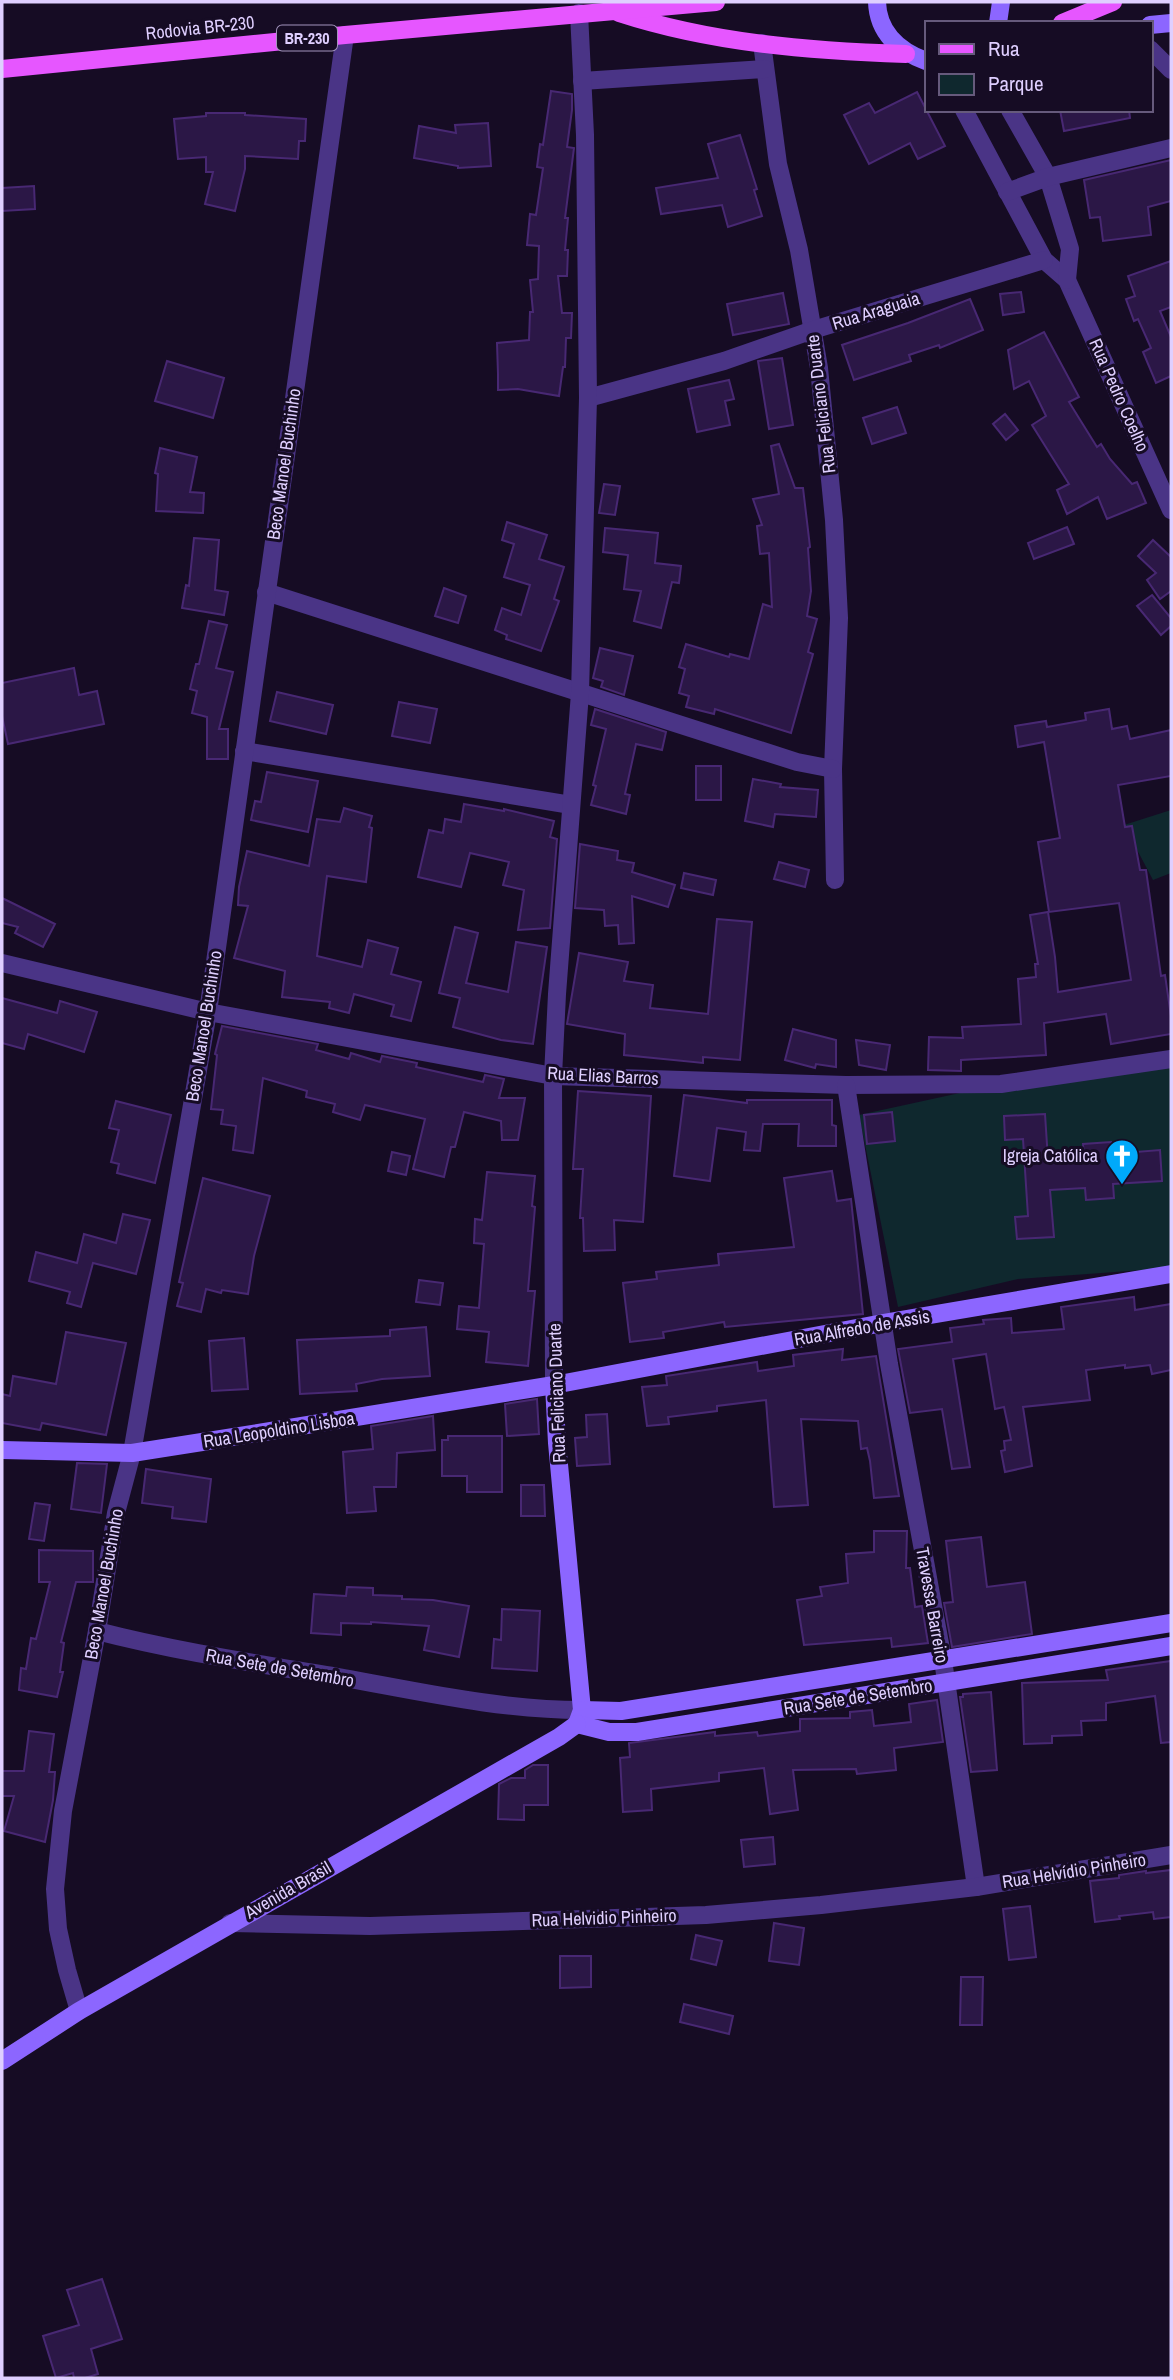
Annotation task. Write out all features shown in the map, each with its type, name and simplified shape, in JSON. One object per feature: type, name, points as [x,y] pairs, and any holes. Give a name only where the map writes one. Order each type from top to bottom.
[{"type":"main road","name":"BR-230","points":[[612,11],[674,3],[716,2]]},
{"type":"main road","points":[[1067,21],[1113,2]]},
{"type":"main road","points":[[612,11],[679,31],[843,52],[906,54]]},
{"type":"main road","name":"Rodovia BR-230","points":[[2,69],[345,34],[612,11]]},
{"type":"street","points":[[877,2],[878,14],[888,37],[906,54],[925,61]]},
{"type":"street","points":[[998,21],[1001,2]]},
{"type":"street","points":[[553,1076],[580,693],[588,398],[579,13]]},
{"type":"street","points":[[1152,25],[1171,23]]},
{"type":"street","name":"Beco Manoel Buchinho","points":[[79,2011],[58,1929],[55,1889],[63,1811],[97,1632],[116,1513],[132,1453],[208,1012],[345,34]]},
{"type":"street","name":"Rua Feliciano Duarte","points":[[762,43],[778,164],[799,250],[819,368],[831,482],[839,618],[833,769],[835,880]]},
{"type":"street","points":[[1152,51],[1171,70]]},
{"type":"street","points":[[582,81],[765,69]]},
{"type":"street","name":"Rua Pedro Coelho","points":[[965,112],[1044,260],[1067,280],[1171,510]]},
{"type":"street","name":"Rua Pedro Coelho","points":[[1011,112],[1048,177],[1070,249],[1067,280]]},
{"type":"street","points":[[1007,192],[1048,177],[1171,148]]},
{"type":"street","name":"Rua Araguaia","points":[[588,398],[724,361],[813,330],[1044,260]]},
{"type":"street","points":[[266,592],[797,762],[833,769]]},
{"type":"street","points":[[244,751],[571,805]]},
{"type":"street","name":"Rua Elias Barros","points":[[2,963],[208,1012],[553,1076],[846,1085],[1001,1084],[1171,1059]]},
{"type":"street","name":"Rua Feliciano Duarte","points":[[553,1076],[554,1385],[579,1717]]},
{"type":"street","name":"Travessa Barreiro","points":[[846,1085],[883,1324],[943,1660],[976,1887]]},
{"type":"street","name":"Rua Alfredo de Assis","points":[[554,1385],[1171,1274]]},
{"type":"street","name":"Rua Leopoldino Lisboa","points":[[2,1450],[132,1453],[554,1385]]},
{"type":"street","name":"Rua Sete de Setembro","points":[[579,1717],[1171,1623]]},
{"type":"street","name":"Rua Sete de Setembro","points":[[97,1632],[216,1657],[454,1698],[547,1710],[579,1717],[610,1732],[637,1732],[1171,1646]]},
{"type":"street","name":"Avenida Brasil","points":[[2,2060],[79,2011],[230,1923],[559,1737],[579,1717]]},
{"type":"street","name":"Rua Helvídio Pinheiro","points":[[976,1887],[1171,1855]]},
{"type":"street","name":"Rua Helvidio Pinheiro","points":[[230,1923],[370,1926],[706,1914],[821,1905],[976,1887]]},
{"type":"green space","points":[[1171,810],[1171,873],[1153,880],[1124,825]]},
{"type":"green space","points":[[1171,1059],[1171,1268],[1018,1279],[898,1307],[859,1115],[1001,1084]]},
{"type":"building","points":[[551,91],[572,94],[567,147],[574,148],[565,218],[568,218],[565,250],[568,250],[567,276],[558,276],[562,313],[572,313],[571,338],[566,338],[565,367],[559,396],[518,389],[498,390],[497,343],[529,340],[530,312],[533,312],[530,280],[538,279],[539,246],[527,245],[530,214],[536,215],[543,168],[537,167]]},
{"type":"building","points":[[917,92],[925,112],[945,146],[918,159],[910,143],[869,164],[844,115],[869,103],[875,113]]},
{"type":"building","points":[[1060,112],[1129,112],[1130,118],[1064,131]]},
{"type":"building","points":[[206,113],[245,113],[306,119],[305,141],[299,141],[298,159],[245,156],[245,169],[235,211],[205,204],[213,172],[206,172],[206,157],[178,159],[174,119],[206,116]]},
{"type":"building","points":[[488,123],[491,166],[458,168],[414,158],[419,126],[456,133],[455,125]]},
{"type":"building","points":[[740,135],[757,189],[754,190],[762,216],[728,227],[722,205],[661,214],[656,188],[718,178],[708,144]]},
{"type":"building","points":[[1171,160],[1171,201],[1148,207],[1151,235],[1103,241],[1100,217],[1090,218],[1084,180]]},
{"type":"building","points":[[34,186],[35,209],[2,211],[2,188]]},
{"type":"building","points":[[1171,261],[1171,307],[1160,311],[1171,337],[1171,376],[1156,383],[1143,352],[1151,348],[1138,319],[1134,321],[1126,299],[1135,296],[1128,276]]},
{"type":"building","points":[[1021,292],[1024,312],[1003,315],[1000,294]]},
{"type":"building","points":[[783,293],[789,324],[733,335],[727,304]]},
{"type":"building","points":[[970,299],[983,330],[940,348],[939,345],[909,355],[911,361],[854,380],[842,345]]},
{"type":"building","points":[[1044,332],[1079,397],[1069,402],[1097,447],[1101,444],[1132,484],[1137,482],[1146,503],[1107,519],[1098,497],[1067,514],[1057,490],[1069,484],[1032,425],[1046,416],[1029,381],[1014,389],[1008,350]]},
{"type":"building","points":[[782,358],[793,425],[769,429],[758,361]]},
{"type":"building","points":[[167,361],[224,378],[213,418],[155,401]]},
{"type":"building","points":[[729,380],[734,399],[725,401],[730,425],[697,432],[688,389]]},
{"type":"building","points":[[897,407],[906,433],[872,444],[863,418]]},
{"type":"building","points":[[1005,414],[1018,430],[1006,440],[993,424]]},
{"type":"building","points":[[779,444],[795,488],[803,488],[810,547],[811,591],[807,616],[817,619],[808,652],[813,654],[791,733],[715,709],[714,714],[686,707],[689,696],[679,693],[685,669],[679,667],[686,644],[729,657],[730,654],[749,659],[763,604],[772,607],[769,553],[760,554],[757,526],[762,525],[753,499],[779,494],[771,446]]},
{"type":"building","points":[[160,448],[197,457],[190,492],[204,493],[203,513],[156,511],[158,474],[155,473]]},
{"type":"building","points":[[604,484],[620,486],[615,515],[599,513]]},
{"type":"building","points":[[507,522],[547,535],[539,559],[564,567],[554,599],[559,601],[541,651],[506,639],[507,635],[495,630],[502,608],[521,615],[530,585],[504,577],[514,544],[502,540]]},
{"type":"building","points":[[1067,527],[1074,544],[1034,559],[1028,543]]},
{"type":"building","points":[[605,528],[658,533],[655,563],[681,566],[679,583],[672,582],[661,628],[634,621],[641,591],[624,589],[628,555],[603,552]]},
{"type":"building","points":[[194,538],[219,540],[215,590],[228,592],[224,615],[182,608],[186,585],[189,586]]},
{"type":"building","points":[[1153,540],[1171,557],[1171,591],[1160,599],[1147,580],[1156,573],[1138,556]]},
{"type":"building","points":[[444,588],[466,596],[458,623],[435,616]]},
{"type":"building","points":[[1152,595],[1171,618],[1171,626],[1161,635],[1137,606]]},
{"type":"building","points":[[209,621],[227,625],[216,668],[233,672],[219,729],[228,729],[228,759],[207,759],[207,717],[192,713],[197,691],[190,689]]},
{"type":"building","points":[[600,648],[633,656],[624,695],[601,687],[603,681],[593,678]]},
{"type":"building","points":[[74,668],[79,695],[97,691],[104,724],[8,744],[2,716],[2,683]]},
{"type":"building","points":[[277,692],[333,705],[326,734],[270,721]]},
{"type":"building","points":[[399,702],[437,709],[430,743],[392,736]]},
{"type":"building","points":[[595,709],[666,732],[662,750],[636,744],[625,794],[630,795],[626,814],[591,805],[606,729],[591,725]]},
{"type":"building","points":[[1109,709],[1112,729],[1127,726],[1130,739],[1171,730],[1171,776],[1118,785],[1125,827],[1132,826],[1140,870],[1146,870],[1161,976],[1165,975],[1171,1034],[1111,1044],[1106,1014],[1044,1023],[1046,1055],[961,1060],[961,1071],[928,1070],[929,1037],[963,1038],[962,1027],[1021,1024],[1018,979],[1036,977],[1035,964],[1038,964],[1030,915],[1048,912],[1058,992],[1131,980],[1119,903],[1049,912],[1038,842],[1060,838],[1044,742],[1018,747],[1015,726],[1046,721],[1047,727],[1086,720],[1085,713]]},
{"type":"building","points":[[696,766],[721,766],[721,800],[696,800]]},
{"type":"building","points":[[267,772],[318,781],[308,832],[251,820],[255,801],[261,802]]},
{"type":"building","points":[[753,779],[781,784],[780,787],[818,790],[816,817],[775,814],[773,827],[745,821]]},
{"type":"building","points":[[464,804],[504,809],[554,821],[550,837],[557,839],[550,928],[518,930],[524,890],[503,885],[509,862],[470,853],[461,887],[418,877],[429,830],[443,833],[445,819],[461,822]]},
{"type":"building","points":[[344,808],[372,816],[366,882],[327,876],[317,956],[362,967],[368,940],[398,948],[391,974],[421,982],[411,1021],[391,1016],[394,1005],[354,994],[349,1013],[329,1008],[330,1002],[282,997],[285,971],[234,958],[248,906],[238,905],[247,851],[309,866],[317,819],[340,822]]},
{"type":"building","points":[[580,844],[618,851],[617,860],[634,863],[632,872],[675,885],[668,907],[632,896],[634,943],[619,944],[618,925],[605,926],[604,910],[575,908]]},
{"type":"building","points":[[779,862],[809,870],[805,887],[774,879]]},
{"type":"building","points":[[684,873],[716,880],[713,895],[681,888]]},
{"type":"building","points":[[2,898],[55,924],[43,947],[15,933],[18,927],[2,923]]},
{"type":"building","points":[[717,919],[752,922],[740,1060],[703,1057],[703,1063],[624,1055],[625,1034],[567,1024],[579,953],[628,962],[624,981],[653,985],[650,1008],[708,1014]]},
{"type":"building","points":[[455,927],[478,933],[466,983],[508,992],[516,942],[547,947],[533,1044],[501,1040],[453,1027],[460,998],[439,993]]},
{"type":"building","points":[[2,998],[57,1013],[60,1001],[97,1012],[84,1052],[28,1034],[24,1049],[2,1043]]},
{"type":"building","points":[[222,1026],[318,1044],[316,1050],[349,1059],[351,1053],[380,1062],[382,1056],[417,1063],[416,1067],[483,1082],[485,1075],[504,1079],[499,1098],[525,1098],[518,1140],[502,1140],[501,1121],[464,1112],[455,1147],[451,1147],[444,1177],[413,1169],[425,1119],[365,1105],[360,1120],[333,1112],[335,1104],[306,1097],[307,1091],[263,1078],[253,1153],[233,1150],[236,1126],[221,1124],[223,1110],[211,1109],[215,1054]]},
{"type":"building","points":[[793,1029],[836,1040],[836,1067],[816,1064],[815,1068],[785,1060]]},
{"type":"building","points":[[856,1040],[890,1045],[886,1070],[859,1065]]},
{"type":"building","points":[[578,1091],[651,1096],[643,1222],[614,1220],[615,1250],[584,1251],[583,1218],[580,1218],[583,1169],[573,1169]]},
{"type":"building","points":[[684,1095],[747,1103],[747,1100],[832,1100],[832,1125],[836,1126],[836,1146],[798,1146],[799,1124],[763,1124],[760,1151],[744,1150],[746,1132],[717,1128],[710,1181],[674,1176]]},
{"type":"building","points":[[116,1101],[171,1115],[155,1183],[117,1173],[119,1164],[111,1162],[119,1130],[109,1128]]},
{"type":"building","points":[[892,1112],[895,1141],[867,1144],[864,1115]]},
{"type":"building","points":[[1045,1114],[1048,1160],[1084,1158],[1083,1144],[1111,1142],[1112,1154],[1160,1150],[1162,1181],[1113,1184],[1114,1198],[1086,1200],[1085,1188],[1050,1190],[1054,1237],[1017,1239],[1015,1217],[1028,1216],[1023,1139],[1005,1140],[1004,1116]]},
{"type":"building","points":[[392,1152],[410,1156],[406,1175],[388,1171]]},
{"type":"building","points":[[832,1171],[837,1201],[851,1199],[863,1314],[725,1327],[724,1322],[663,1332],[664,1338],[630,1342],[623,1283],[657,1279],[656,1272],[719,1265],[718,1254],[794,1247],[784,1178]]},
{"type":"building","points":[[487,1172],[535,1176],[528,1291],[535,1291],[528,1366],[486,1362],[489,1332],[457,1329],[459,1306],[479,1308],[484,1244],[474,1243],[475,1219],[482,1220]]},
{"type":"building","points":[[203,1178],[270,1196],[254,1256],[248,1294],[222,1290],[221,1293],[206,1289],[201,1312],[177,1306],[183,1283],[179,1282]]},
{"type":"building","points":[[123,1214],[150,1220],[136,1274],[93,1263],[81,1307],[67,1303],[70,1292],[29,1281],[36,1252],[77,1263],[84,1234],[116,1243]]},
{"type":"building","points":[[419,1280],[443,1283],[440,1305],[416,1302]]},
{"type":"building","points":[[1134,1297],[1135,1310],[1171,1304],[1171,1370],[1152,1374],[1150,1365],[1125,1368],[1125,1365],[1086,1370],[1090,1400],[1023,1407],[1032,1466],[1005,1472],[1001,1451],[1005,1450],[1004,1441],[1011,1440],[1004,1407],[995,1409],[986,1354],[953,1359],[970,1467],[952,1469],[942,1409],[910,1413],[898,1349],[952,1342],[950,1328],[984,1324],[983,1320],[1011,1318],[1012,1333],[1064,1329],[1061,1307]]},
{"type":"building","points":[[426,1327],[430,1376],[382,1379],[356,1384],[357,1391],[300,1394],[297,1340],[390,1336],[390,1330]]},
{"type":"building","points":[[66,1332],[126,1343],[106,1435],[42,1423],[40,1430],[2,1423],[2,1394],[10,1396],[13,1376],[56,1384]]},
{"type":"building","points":[[244,1338],[248,1389],[212,1391],[209,1341]]},
{"type":"building","points":[[843,1349],[842,1360],[876,1356],[899,1496],[874,1498],[870,1461],[867,1448],[861,1449],[858,1421],[801,1419],[808,1505],[774,1507],[766,1400],[717,1406],[717,1411],[668,1417],[669,1424],[647,1426],[642,1387],[667,1385],[666,1376],[757,1362],[758,1371],[794,1366],[793,1355]]},
{"type":"building","points":[[537,1399],[539,1434],[507,1436],[505,1404]]},
{"type":"building","points":[[607,1414],[610,1464],[577,1466],[575,1438],[587,1437],[586,1415]]},
{"type":"building","points":[[433,1416],[435,1450],[397,1453],[396,1487],[374,1487],[376,1511],[347,1513],[343,1452],[373,1449],[371,1426]]},
{"type":"building","points":[[448,1436],[502,1436],[502,1492],[467,1492],[467,1476],[442,1476],[442,1440],[448,1440]]},
{"type":"building","points":[[77,1463],[107,1464],[101,1513],[71,1509]]},
{"type":"building","points":[[146,1469],[211,1479],[206,1522],[172,1518],[173,1507],[142,1503]]},
{"type":"building","points":[[521,1485],[544,1485],[545,1516],[521,1516]]},
{"type":"building","points":[[35,1503],[50,1505],[44,1541],[29,1539]]},
{"type":"building","points":[[874,1531],[907,1531],[906,1568],[910,1568],[915,1607],[922,1606],[928,1643],[892,1647],[891,1638],[804,1645],[797,1600],[822,1596],[820,1587],[848,1583],[846,1554],[874,1552]]},
{"type":"building","points":[[981,1537],[987,1587],[1025,1582],[1032,1634],[952,1647],[944,1603],[953,1602],[946,1541]]},
{"type":"building","points":[[39,1550],[93,1551],[93,1582],[76,1582],[61,1642],[64,1643],[60,1672],[63,1672],[57,1697],[19,1690],[21,1668],[26,1669],[31,1638],[36,1639],[50,1582],[39,1582]]},
{"type":"building","points":[[347,1587],[373,1588],[373,1595],[402,1596],[402,1599],[433,1600],[469,1606],[459,1657],[424,1650],[429,1626],[341,1623],[341,1635],[311,1633],[314,1594],[346,1596]]},
{"type":"building","points":[[502,1609],[540,1611],[537,1671],[492,1668],[494,1639],[501,1640]]},
{"type":"building","points":[[1171,1661],[1171,1742],[1161,1743],[1155,1696],[1106,1703],[1106,1720],[1081,1721],[1082,1735],[1052,1736],[1052,1743],[1024,1744],[1022,1683],[1108,1680],[1106,1670]]},
{"type":"building","points":[[991,1692],[997,1770],[971,1772],[960,1697],[963,1697],[963,1694]]},
{"type":"building","points":[[937,1700],[943,1742],[894,1748],[896,1770],[857,1774],[856,1769],[793,1770],[798,1810],[770,1814],[764,1768],[719,1773],[719,1781],[651,1789],[652,1810],[623,1812],[620,1758],[630,1757],[629,1743],[715,1732],[715,1736],[757,1732],[758,1736],[800,1731],[800,1719],[850,1718],[850,1712],[872,1710],[874,1726],[911,1722],[909,1704]]},
{"type":"building","points":[[29,1731],[54,1734],[49,1772],[55,1772],[53,1800],[45,1842],[4,1831],[14,1796],[2,1796],[2,1771],[24,1771]]},
{"type":"building","points":[[533,1765],[548,1765],[548,1805],[524,1805],[524,1820],[498,1819],[499,1784],[511,1778],[525,1778],[525,1770]]},
{"type":"building","points":[[773,1837],[775,1864],[744,1867],[741,1840]]},
{"type":"building","points":[[1171,1870],[1171,1917],[1154,1919],[1153,1912],[1095,1922],[1090,1881],[1119,1878],[1119,1875],[1146,1871]]},
{"type":"building","points":[[1030,1906],[1036,1957],[1009,1960],[1003,1909]]},
{"type":"building","points":[[774,1923],[804,1928],[799,1965],[769,1961]]},
{"type":"building","points":[[696,1935],[722,1941],[716,1965],[691,1959]]},
{"type":"building","points":[[560,1956],[591,1956],[591,1987],[560,1988]]},
{"type":"building","points":[[961,1977],[983,1977],[982,2025],[960,2025]]},
{"type":"building","points":[[684,2004],[733,2016],[729,2034],[680,2022]]},
{"type":"building","points":[[102,2279],[122,2339],[91,2349],[98,2374],[74,2378],[73,2373],[56,2378],[43,2336],[79,2325],[67,2290]]},
{"type":"place","name":"Igreja Católica","points":[[1122,1186]]}]
